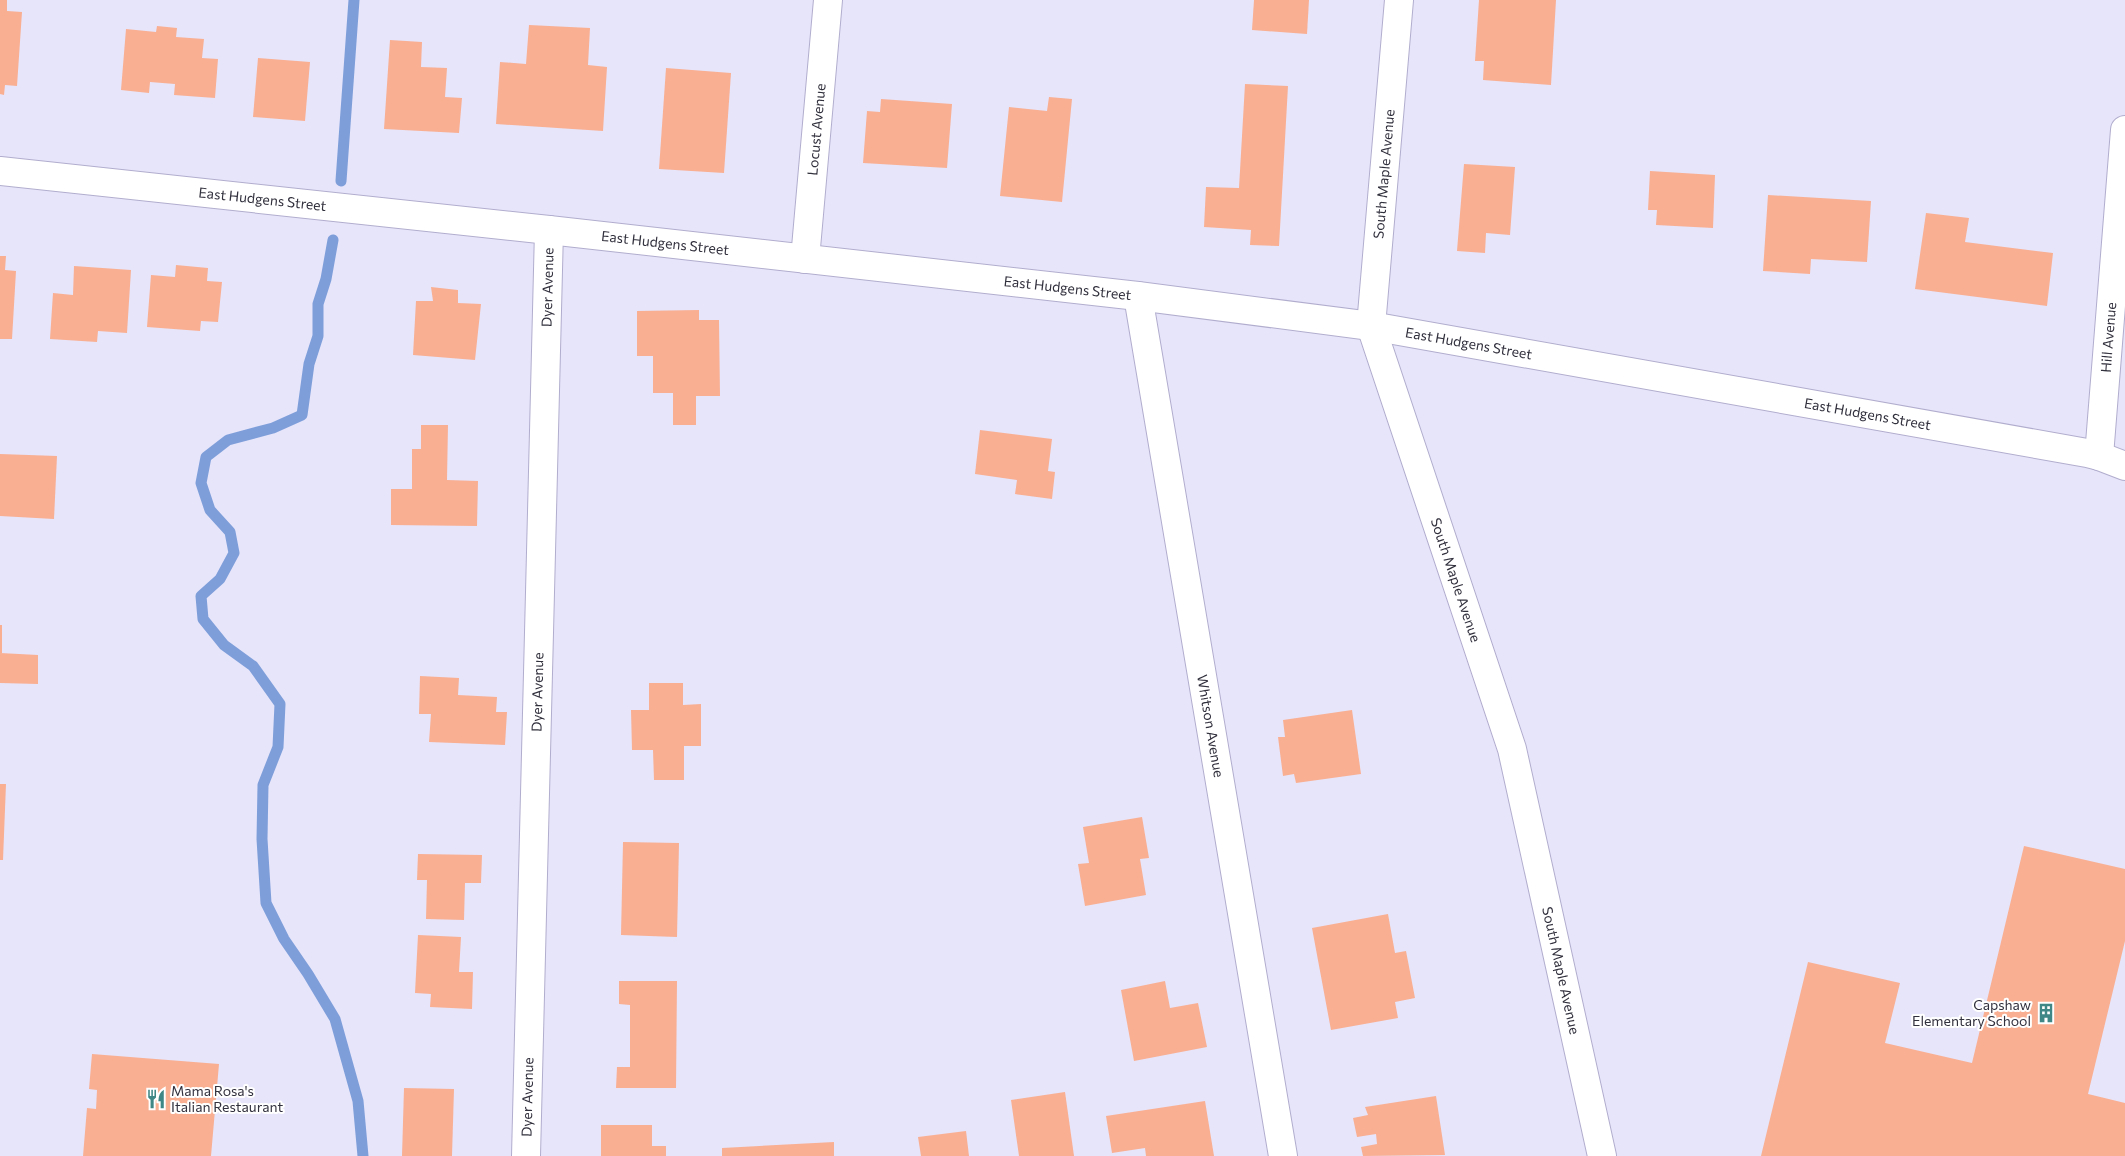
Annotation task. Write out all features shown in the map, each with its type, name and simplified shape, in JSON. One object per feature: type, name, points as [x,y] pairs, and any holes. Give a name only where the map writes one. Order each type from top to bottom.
[{"type":"street","name":"Locust Avenue","points":[[805,259],[828,0]]},
{"type":"street","name":"South Maple Avenue","points":[[1399,0],[1371,326],[1512,749],[1602,1156]]},
{"type":"street","name":"Hill Avenue","points":[[2100,456],[2125,130]]},
{"type":"street","name":"East Hudgens Street","points":[[0,171],[1138,296],[1371,326],[2100,456],[2125,466]]},
{"type":"street","name":"Dyer Avenue","points":[[526,1156],[549,230]]},
{"type":"street","name":"Whitson Avenue","points":[[1138,296],[1283,1156]]},
{"type":"building","points":[[0,0],[7,0],[7,11],[22,12],[17,86],[5,85],[4,95],[0,94]]},
{"type":"building","points":[[1254,0],[1309,0],[1307,34],[1252,30]]},
{"type":"building","points":[[1479,0],[1556,0],[1551,85],[1483,80],[1484,61],[1475,61]]},
{"type":"building","points":[[529,25],[590,28],[588,65],[607,67],[603,131],[496,124],[500,62],[526,64]]},
{"type":"building","points":[[157,26],[177,28],[176,37],[204,39],[202,58],[218,59],[215,98],[174,95],[175,84],[150,82],[149,93],[121,90],[126,29],[156,32]]},
{"type":"building","points":[[390,40],[422,42],[421,67],[447,68],[445,97],[462,98],[459,133],[384,129]]},
{"type":"building","points":[[258,58],[310,62],[305,121],[253,117]]},
{"type":"building","points":[[666,68],[731,73],[724,173],[659,169]]},
{"type":"building","points":[[1245,84],[1288,86],[1279,246],[1250,245],[1251,230],[1204,227],[1206,187],[1239,188]]},
{"type":"building","points":[[1049,97],[1072,99],[1062,202],[1000,196],[1009,107],[1047,111]]},
{"type":"building","points":[[881,99],[952,104],[947,168],[863,163],[867,111],[880,112]]},
{"type":"building","points":[[1464,164],[1515,167],[1510,235],[1486,233],[1485,253],[1457,251]]},
{"type":"building","points":[[1650,171],[1715,175],[1713,228],[1656,225],[1657,210],[1648,210]]},
{"type":"building","points":[[1768,195],[1871,201],[1867,262],[1811,259],[1810,274],[1763,271]]},
{"type":"building","points":[[1926,213],[1969,218],[1965,242],[2053,253],[2047,306],[1915,289]]},
{"type":"building","points":[[0,256],[6,256],[5,270],[16,271],[12,339],[0,339]]},
{"type":"building","points":[[176,265],[208,268],[207,281],[222,282],[218,322],[201,321],[200,331],[147,327],[151,275],[175,277]]},
{"type":"building","points":[[74,266],[131,270],[127,333],[98,331],[97,342],[50,339],[53,293],[73,295]]},
{"type":"building","points":[[431,287],[458,290],[458,303],[481,304],[475,360],[413,355],[416,301],[433,301]]},
{"type":"building","points":[[699,310],[699,320],[719,320],[720,396],[696,396],[696,425],[673,425],[673,393],[653,393],[653,356],[637,356],[637,311]]},
{"type":"building","points":[[421,425],[448,425],[447,480],[478,481],[477,526],[391,525],[391,489],[412,489],[412,449],[421,449]]},
{"type":"building","points":[[980,430],[1052,439],[1048,471],[1055,472],[1052,499],[1015,494],[1017,480],[975,474]]},
{"type":"building","points":[[0,454],[57,456],[54,519],[0,516]]},
{"type":"building","points":[[0,625],[2,625],[2,653],[0,653]]},
{"type":"building","points":[[0,653],[38,655],[38,684],[0,683]]},
{"type":"building","points":[[420,676],[459,678],[458,695],[497,697],[496,712],[507,712],[505,745],[429,742],[431,714],[419,714]]},
{"type":"building","points":[[649,683],[683,683],[683,705],[701,704],[701,746],[684,746],[684,780],[654,780],[653,750],[632,750],[631,710],[649,710]]},
{"type":"building","points":[[1352,710],[1361,774],[1296,783],[1294,774],[1283,776],[1278,737],[1285,737],[1283,720]]},
{"type":"building","points":[[0,784],[6,784],[3,860],[0,860]]},
{"type":"building","points":[[1142,817],[1149,858],[1140,859],[1146,895],[1085,906],[1078,864],[1089,863],[1083,827]]},
{"type":"building","points":[[623,842],[679,843],[677,937],[621,935]]},
{"type":"building","name":"Capshaw Elementary School","points":[[2024,846],[2125,869],[2125,941],[2088,1094],[2125,1103],[2125,1156],[1761,1156],[1808,962],[1900,983],[1885,1043],[1972,1063]]},
{"type":"building","points":[[418,854],[482,855],[481,883],[465,883],[464,920],[426,919],[427,880],[417,880]]},
{"type":"building","points":[[1388,914],[1395,953],[1406,951],[1415,998],[1395,1002],[1398,1018],[1331,1030],[1312,928]]},
{"type":"building","points":[[418,935],[461,937],[459,972],[473,972],[472,1009],[430,1007],[431,994],[415,993]]},
{"type":"building","points":[[619,981],[677,981],[676,1088],[616,1088],[617,1067],[630,1067],[630,1005],[619,1004]]},
{"type":"building","points":[[1165,981],[1170,1008],[1198,1003],[1207,1047],[1134,1061],[1121,990]]},
{"type":"building","name":"Mama Rosa's Italian Restaurant","points":[[92,1054],[219,1064],[211,1156],[83,1156],[87,1108],[96,1109],[97,1090],[89,1089]]},
{"type":"building","points":[[404,1088],[454,1089],[452,1156],[402,1156]]},
{"type":"building","points":[[1065,1092],[1074,1156],[1019,1156],[1011,1100]]},
{"type":"building","points":[[1436,1096],[1445,1155],[1363,1156],[1361,1147],[1377,1144],[1376,1134],[1357,1137],[1353,1118],[1368,1115],[1365,1107]]},
{"type":"building","points":[[1205,1101],[1214,1156],[1146,1156],[1145,1148],[1112,1153],[1106,1116]]},
{"type":"building","points":[[601,1125],[652,1125],[652,1146],[666,1146],[666,1156],[601,1156]]},
{"type":"building","points":[[966,1131],[969,1156],[921,1156],[918,1137]]},
{"type":"building","points":[[834,1142],[834,1156],[722,1156],[722,1148]]},
{"type":"waterway","points":[[341,181],[354,0]]},
{"type":"waterway","points":[[333,240],[326,279],[318,304],[318,336],[309,364],[302,415],[273,428],[228,440],[206,457],[201,483],[210,510],[230,532],[234,553],[220,579],[201,596],[203,619],[224,645],[253,666],[280,704],[278,747],[263,785],[262,839],[266,903],[284,939],[335,1019],[358,1101],[363,1156]]},
{"type":"place","name":"Capshaw Elementary School","points":[[2046,1013]]},
{"type":"place","name":"Mama Rosa's Italian Restaurant","points":[[156,1099]]}]
